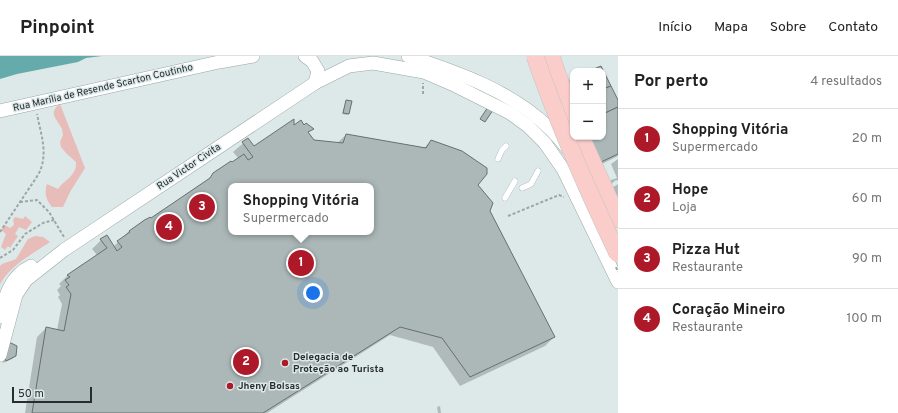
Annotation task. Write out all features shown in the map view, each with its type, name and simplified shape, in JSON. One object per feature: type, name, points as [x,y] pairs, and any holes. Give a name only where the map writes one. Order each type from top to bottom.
[{"type":"main road","points":[[535,56],[566,140],[618,254]]},
{"type":"main road","points":[[551,56],[570,110]]},
{"type":"main road","points":[[582,140],[618,220]]},
{"type":"street","name":"Rua Marília de Resende Scarton Coutinho","points":[[0,111],[219,62],[253,56]]},
{"type":"street","points":[[305,56],[312,60],[318,71],[315,83]]},
{"type":"street","points":[[408,56],[455,72],[495,90],[531,112],[548,127],[592,177],[618,220]]},
{"type":"street","points":[[315,83],[349,66],[373,63],[424,72],[452,84],[510,113],[528,126],[545,142],[563,169],[618,282]]},
{"type":"street","name":"Rua Victor Civita","points":[[0,355],[16,295],[26,280],[67,248],[315,83]]},
{"type":"street","name":"Rua Victor Civita","points":[[0,317],[5,298],[13,280],[28,267],[67,248]]},
{"type":"lane","points":[[498,159],[502,150],[506,146]]},
{"type":"lane","points":[[522,188],[531,184],[538,172]]},
{"type":"lane","points":[[505,198],[515,181]]},
{"type":"path","points":[[0,232],[38,175],[44,160],[44,147],[35,103]]},
{"type":"path","points":[[508,216],[559,195]]},
{"type":"path","points":[[19,202],[37,200],[45,207],[54,220],[67,248]]},
{"type":"path","points":[[0,258],[13,250],[25,234],[43,223],[54,220]]},
{"type":"shaded area","points":[[60,104],[85,168],[70,192],[63,207],[52,207],[46,196],[47,184],[58,189],[73,174],[76,167],[76,162],[61,147],[60,142],[63,135],[62,129],[56,120],[54,113],[56,107]]},
{"type":"shaded area","points":[[25,216],[32,222],[26,230],[19,227],[15,234],[18,236],[10,248],[8,246],[5,250],[1,247],[6,234],[1,230],[5,225],[10,228],[13,226],[13,220],[15,217],[23,219]]},
{"type":"shaded area","points":[[35,236],[43,237],[50,242],[10,271],[0,284],[0,266],[16,259],[28,239]]},
{"type":"water","points":[[0,56],[102,56],[86,58],[78,62],[17,74],[0,79]]},
{"type":"building","points":[[606,76],[611,86],[606,88]]},
{"type":"building","points":[[611,86],[618,100],[618,107],[606,113],[606,104],[606,88]]},
{"type":"building","points":[[346,100],[352,101],[349,114],[343,113]]},
{"type":"building","points":[[488,107],[493,110],[485,122],[480,119]]},
{"type":"building","points":[[618,107],[618,154],[601,162],[590,140],[606,140],[606,113]]},
{"type":"building","points":[[294,119],[294,125],[301,120],[304,125],[306,123],[314,129],[308,132],[314,140],[343,143],[346,134],[426,148],[431,140],[462,151],[487,168],[487,174],[478,185],[493,203],[490,211],[555,337],[470,377],[442,338],[400,327],[263,413],[32,413],[46,327],[64,331],[71,294],[66,287],[69,285],[65,280],[70,277],[67,275],[107,248],[100,239],[107,235],[117,251],[122,247],[117,241],[146,219],[151,218],[210,178],[213,173],[231,161],[232,162],[244,154],[248,160],[253,157],[242,142],[248,138],[254,146]]},
{"type":"building","points":[[11,343],[17,346],[16,356],[6,361],[4,354],[7,345]]},
{"type":"place","name":"Pizza Hut","points":[[202,207]]},
{"type":"place","name":"Coração Mineiro","points":[[169,227]]},
{"type":"place","name":"Shopping Vitória","points":[[301,263]]},
{"type":"place","name":"Hope","points":[[246,362]]},
{"type":"place","name":"Delegacia de Proteção ao Turista","points":[[285,363]]},
{"type":"place","name":"Jheny Bolsas","points":[[230,386]]}]
